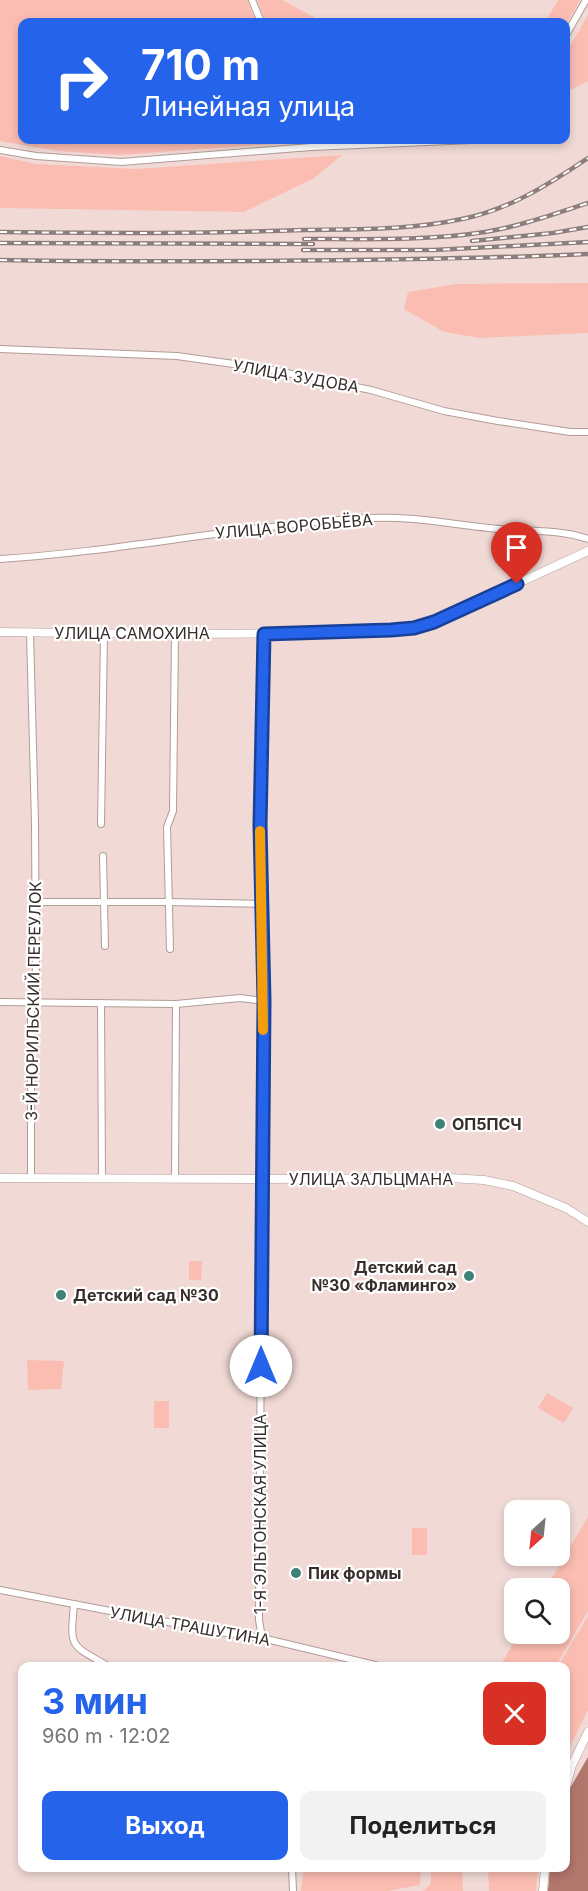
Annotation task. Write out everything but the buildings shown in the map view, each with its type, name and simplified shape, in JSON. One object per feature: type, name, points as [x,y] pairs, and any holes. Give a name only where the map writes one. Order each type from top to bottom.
[{"type":"street","points":[[252,0],[259,18]]},
{"type":"street","points":[[570,28],[585,0]]},
{"type":"street","points":[[0,150],[36,156],[121,162],[380,144]]},
{"type":"street","name":"УЛИЦА ЗУДОВА","points":[[0,349],[166,355],[262,368],[371,390],[444,411],[498,422],[570,432],[588,432]]},
{"type":"street","name":"УЛИЦА ВОРОБЬЁВА","points":[[0,559],[151,543],[215,533],[372,518],[405,518],[490,528],[574,534],[588,539]]},
{"type":"street","name":"УЛИЦА САМОХИНА","points":[[0,632],[264,634],[414,628],[434,622],[588,551]]},
{"type":"street","name":"3-Й НОРИЛЬСКИЙ ПЕРЕУЛОК","points":[[30,632],[36,902],[36,993],[31,1002],[31,1178]]},
{"type":"street","points":[[101,824],[104,634]]},
{"type":"street","points":[[170,949],[167,827],[173,811],[175,634]]},
{"type":"street","name":"1-Я ЭЛЬТОНСКАЯ УЛИЦА","points":[[262,1638],[259,1620],[264,1001],[260,825],[264,634]]},
{"type":"street","points":[[103,856],[105,946]]},
{"type":"street","points":[[36,902],[262,904]]},
{"type":"street","points":[[0,1002],[176,1004],[240,998],[264,1001]]},
{"type":"street","points":[[101,1003],[102,1178]]},
{"type":"street","points":[[175,1178],[176,1004]]},
{"type":"street","name":"УЛИЦА ЗАЛЬЦМАНА","points":[[0,1178],[449,1178],[484,1180],[513,1186],[566,1208],[588,1222]]},
{"type":"street","name":"УЛИЦА ТРАШУТИНА","points":[[0,1590],[262,1638],[362,1662]]},
{"type":"street","points":[[74,1604],[72,1636],[77,1648],[101,1662]]},
{"type":"street","points":[[570,1761],[588,1732]]},
{"type":"street","points":[[292,1872],[293,1891]]},
{"type":"street","points":[[543,1891],[545,1872]]},
{"type":"shaded area","points":[[0,0],[247,0],[254,18],[18,18],[18,144],[274,144],[120,155],[58,151],[0,141]]},
{"type":"shaded area","points":[[257,0],[282,0],[316,18],[264,18]]},
{"type":"shaded area","points":[[558,0],[580,0],[570,18],[547,18]]},
{"type":"shaded area","points":[[588,15],[588,81],[570,90],[570,46]]},
{"type":"shaded area","points":[[342,155],[314,178],[244,212],[0,208],[0,156],[36,164],[136,169]]},
{"type":"shaded area","points":[[588,283],[588,333],[480,338],[444,332],[404,309],[408,292],[457,284]]},
{"type":"shaded area","points":[[189,1261],[202,1261],[201,1280],[189,1280]]},
{"type":"shaded area","points":[[27,1360],[64,1361],[61,1389],[28,1390]]},
{"type":"shaded area","points":[[547,1393],[573,1408],[564,1423],[538,1408]]},
{"type":"shaded area","points":[[154,1401],[169,1401],[169,1428],[154,1428]]},
{"type":"shaded area","points":[[588,1517],[588,1611],[570,1642],[570,1578],[552,1578],[559,1566],[570,1566],[570,1547]]},
{"type":"shaded area","points":[[412,1528],[427,1528],[427,1555],[412,1555]]},
{"type":"shaded area","points":[[588,1616],[588,1710],[570,1746],[570,1662],[560,1662]]},
{"type":"shaded area","points":[[513,1644],[569,1644],[558,1662],[502,1662]]},
{"type":"shaded area","points":[[588,1757],[588,1891],[548,1891],[550,1872],[570,1872],[570,1788]]},
{"type":"shaded area","points":[[303,1872],[421,1872],[420,1885],[388,1891],[301,1891]]},
{"type":"shaded area","points":[[431,1872],[462,1872],[463,1891],[423,1891],[431,1884]]},
{"type":"shaded area","points":[[488,1872],[538,1872],[536,1891],[489,1891]]},
{"type":"railway","points":[[0,232],[228,232],[364,229],[443,223],[479,215],[512,203],[588,158]]},
{"type":"railway","points":[[304,239],[395,239],[463,235],[512,226],[588,203]]},
{"type":"railway","points":[[472,241],[588,227]]},
{"type":"railway","points":[[303,250],[434,250],[588,242]]},
{"type":"railway","points":[[0,243],[313,244]]},
{"type":"railway","points":[[0,260],[304,261],[588,254]]},
{"type":"slow traffic","points":[[260,831],[263,1030]]},
{"type":"place","name":"ОП5ПСЧ","points":[[440,1124]]},
{"type":"place","name":"Детский сад №30 «Фламинго»","points":[[469,1276]]},
{"type":"place","name":"Детский сад №30","points":[[61,1295]]},
{"type":"place","name":"Пик формы","points":[[296,1573]]},
{"type":"route","points":[[261,1366],[264,1001],[260,825],[264,634],[414,628],[434,622],[517,584]]}]
